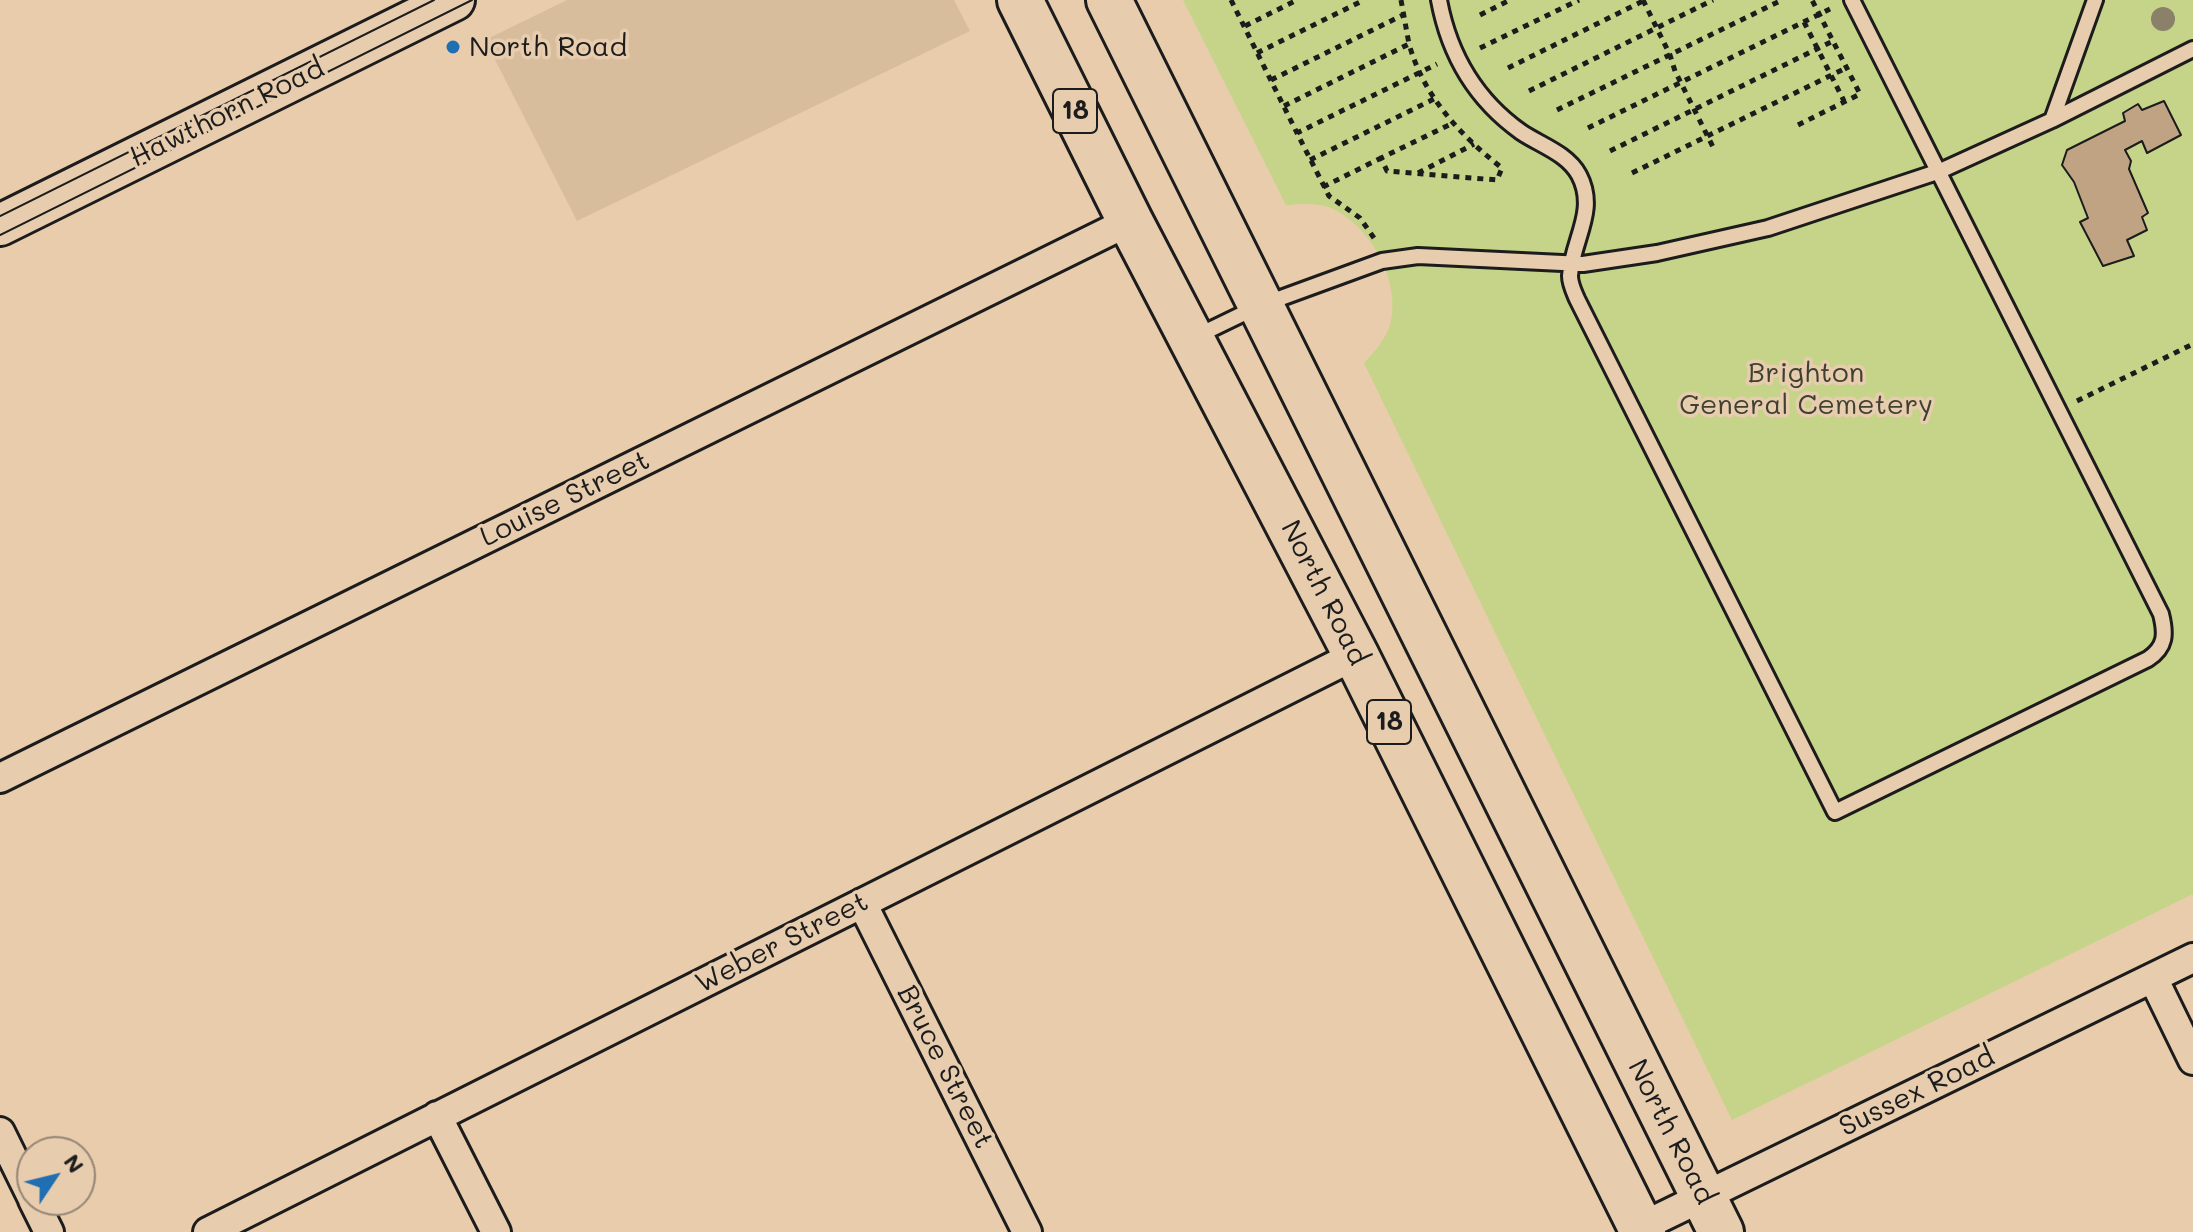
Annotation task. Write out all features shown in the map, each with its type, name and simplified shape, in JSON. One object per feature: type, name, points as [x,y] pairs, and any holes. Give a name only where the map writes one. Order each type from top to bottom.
[{"type":"highway","name":"North Road","points":[[1020,0],[1130,221],[1356,655],[1642,1230]]},
{"type":"highway","name":"North Road","points":[[1109,0],[1712,1214]]},
{"type":"main road","name":"Hawthorn Road","points":[[4,214],[452,0]]},
{"type":"street","name":"Louise Street","points":[[0,778],[1130,221]]},
{"type":"street","name":"Weber Street","points":[[208,1232],[1356,655]]},
{"type":"street","name":"Bruce Street","points":[[862,903],[1027,1232]]},
{"type":"street","name":"Sussex Road","points":[[1642,1230],[1712,1214],[2193,958]]},
{"type":"street","points":[[2153,978],[2193,1060]]},
{"type":"street","points":[[437,1116],[496,1232]]},
{"type":"street","points":[[0,1132],[16,1164]]},
{"type":"lane","points":[[1439,0],[1456,57],[1472,83],[1506,120],[1565,159],[1579,175],[1587,200],[1586,220],[1570,277],[1577,299],[1835,812],[2148,659],[2160,649],[2165,635],[2161,614],[1940,171],[1846,2]]},
{"type":"lane","points":[[2052,120],[2095,0]]},
{"type":"lane","points":[[1193,338],[1259,306],[1386,260],[1418,256],[1573,263],[1657,253],[1768,228],[1940,171],[2052,120],[2193,49]]},
{"type":"path","points":[[1231,0],[1323,187],[1329,196],[1368,227],[1386,260]]},
{"type":"path","points":[[1244,26],[1297,0]]},
{"type":"path","points":[[1257,53],[1364,0]]},
{"type":"path","points":[[1381,158],[1387,171],[1497,180],[1502,168],[1453,123],[1434,99],[1409,44],[1401,0]]},
{"type":"path","points":[[1480,15],[1510,0]]},
{"type":"path","points":[[1297,133],[1420,72],[1579,0]]},
{"type":"path","points":[[1508,68],[1644,0],[1714,149]]},
{"type":"path","points":[[1529,91],[1713,0]]},
{"type":"path","points":[[1557,110],[1782,0]]},
{"type":"path","points":[[1798,125],[1860,94],[1812,0]]},
{"type":"path","points":[[1588,128],[1846,2]]},
{"type":"path","points":[[1271,80],[1403,15]]},
{"type":"path","points":[[1804,22],[1844,101]]},
{"type":"path","points":[[1610,151],[1833,41]]},
{"type":"path","points":[[1284,106],[1409,44]]},
{"type":"path","points":[[1632,173],[1846,68]]},
{"type":"path","points":[[1310,160],[1434,99]]},
{"type":"path","points":[[1323,187],[1453,123]]},
{"type":"path","points":[[1417,173],[1474,144]]},
{"type":"path","points":[[2058,410],[2193,344]]},
{"type":"shaded area","points":[[567,0],[954,0],[970,31],[577,221],[485,40]]},
{"type":"green space","name":"Brighton General Cemetery","points":[[1183,0],[2193,0],[2193,894],[1732,1120],[1364,363],[1384,339],[1391,321],[1391,289],[1380,257],[1360,229],[1335,210],[1317,205],[1286,205]]},
{"type":"building","points":[[2164,101],[2181,135],[2147,153],[2142,141],[2125,150],[2131,161],[2129,169],[2148,213],[2142,217],[2147,230],[2127,240],[2134,256],[2103,266],[2080,222],[2088,218],[2074,182],[2062,165],[2067,150],[2125,121],[2123,113],[2138,104],[2142,110]]},
{"type":"tram line","points":[[0,216],[434,0]]},
{"type":"tram line","points":[[0,235],[472,0]]},
{"type":"place","name":"North Road","points":[[453,47]]}]
